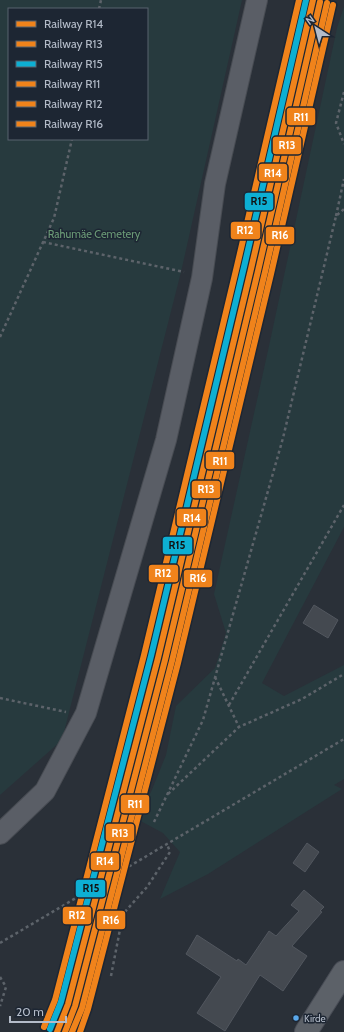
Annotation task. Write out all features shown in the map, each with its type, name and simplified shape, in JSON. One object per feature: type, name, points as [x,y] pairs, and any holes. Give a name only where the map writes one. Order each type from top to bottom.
[{"type":"main road","points":[[306,1032],[344,972]]},
{"type":"lane","points":[[0,834],[44,791],[86,713],[166,440],[202,278],[215,184],[257,0]]},
{"type":"path","points":[[344,92],[336,123],[344,144]]},
{"type":"path","points":[[0,337],[54,218],[72,140]]},
{"type":"path","points":[[154,822],[203,720],[283,438],[344,179]]},
{"type":"path","points":[[336,216],[344,209]]},
{"type":"path","points":[[43,242],[181,272],[202,278]]},
{"type":"path","points":[[229,705],[344,505]]},
{"type":"path","points":[[166,796],[239,727],[302,699],[344,674]]},
{"type":"path","points":[[215,677],[239,727]]},
{"type":"path","points":[[0,698],[69,712],[86,713]]},
{"type":"path","points":[[0,943],[344,739]]},
{"type":"path","points":[[110,976],[123,914],[147,887],[159,870],[170,852],[167,844]]},
{"type":"path","points":[[0,977],[6,987],[0,1006]]},
{"type":"green space","name":"Rahumäe Cemetery","points":[[0,0],[242,0],[181,272],[62,740],[0,795]]},
{"type":"green space","points":[[344,7],[344,527],[262,683],[284,696],[344,665],[344,779],[334,785],[342,789],[208,874],[160,899],[180,852],[163,833],[135,818],[151,792],[166,755],[176,706],[215,668],[226,633],[214,594],[337,28]]},
{"type":"building","points":[[314,605],[338,620],[328,638],[303,623]]},
{"type":"building","points":[[307,843],[319,852],[305,872],[293,863]]},
{"type":"building","points":[[304,890],[324,907],[320,911],[322,912],[292,946],[307,956],[283,991],[260,975],[225,1031],[197,1013],[221,977],[186,954],[197,935],[237,961],[238,959],[246,965],[269,931],[276,936],[299,911],[291,905]]},
{"type":"rail line","name":"R12","points":[[44,1027],[55,1000],[144,655],[299,0]]},
{"type":"rail line","name":"R15","points":[[50,1029],[61,1002],[151,656],[306,0]]},
{"type":"rail line","name":"R14","points":[[57,1032],[68,1004],[158,658],[251,269],[313,0]]},
{"type":"rail line","name":"R13","points":[[65,1032],[75,1006],[165,660],[258,271],[320,2]]},
{"type":"rail line","name":"R11","points":[[72,1032],[82,1008],[172,661],[265,272],[327,3]]},
{"type":"rail line","name":"R16","points":[[80,1032],[88,1009],[178,663],[271,274],[333,5]]},
{"type":"place","name":"Kirde","points":[[296,1018]]}]
